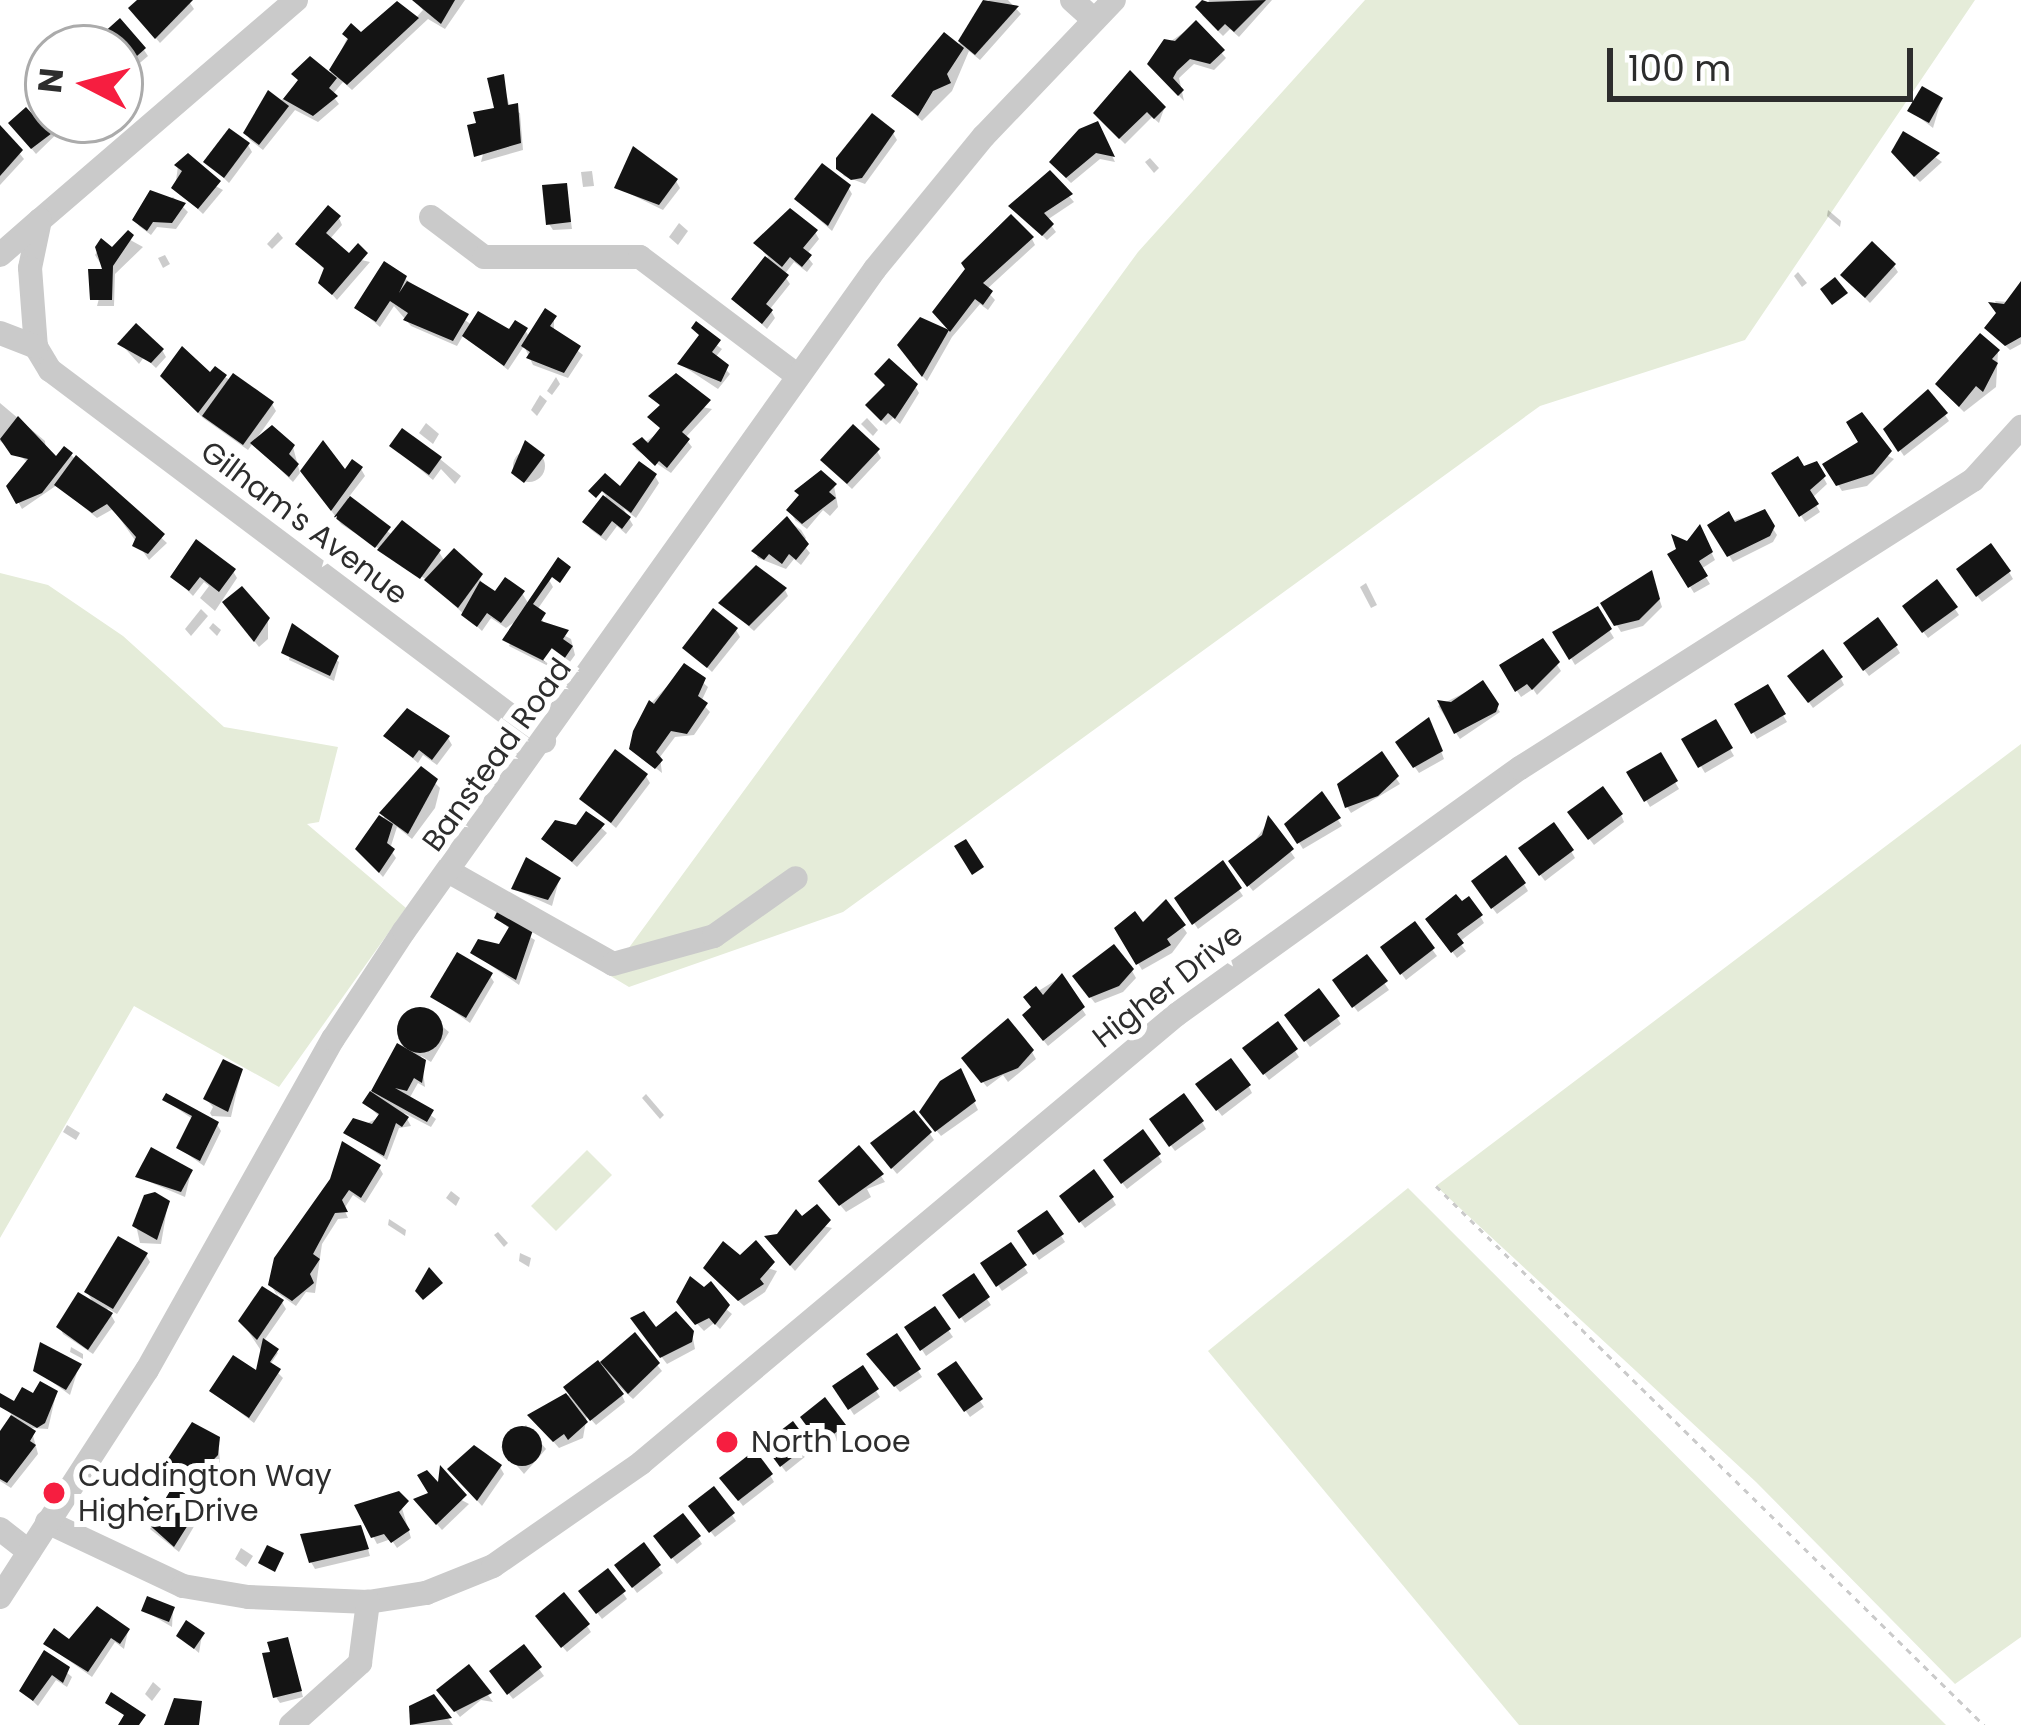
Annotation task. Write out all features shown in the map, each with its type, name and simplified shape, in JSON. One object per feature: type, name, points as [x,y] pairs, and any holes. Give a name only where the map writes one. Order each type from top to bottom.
[{"type":"street","points":[[0,256],[296,0]]},
{"type":"street","points":[[1072,0],[1094,20]]},
{"type":"street","name":"Banstead Road","points":[[0,1597],[147,1370],[344,1022],[448,871],[798,376],[924,208],[1114,0]]},
{"type":"street","points":[[431,217],[484,257],[640,257],[798,376]]},
{"type":"street","points":[[36,347],[30,268],[40,220]]},
{"type":"street","name":"Gilham's Avenue","points":[[0,334],[36,347],[50,370],[544,741]]},
{"type":"street","name":"Higher Drive","points":[[47,1522],[183,1586],[368,1602],[426,1593],[493,1566],[641,1463],[1176,1016],[1520,768],[1973,480],[2021,427]]},
{"type":"street","points":[[448,871],[613,964],[714,936],[796,878]]},
{"type":"street","points":[[0,1529],[29,1552]]},
{"type":"street","points":[[291,1725],[360,1664],[368,1602]]},
{"type":"path","points":[[1436,1186],[1984,1725]]},
{"type":"green space","points":[[1365,0],[1975,0],[1745,340],[1540,406],[843,912],[629,987],[609,975],[1138,252]]},
{"type":"green space","points":[[0,573],[48,585],[123,636],[224,727],[338,747],[319,822],[307,824],[406,908],[279,1087],[134,1006],[0,1238]]},
{"type":"green space","points":[[2021,744],[2021,1637],[1955,1684],[1756,1482],[1436,1186]]},
{"type":"green space","points":[[587,1150],[612,1175],[556,1231],[531,1206]]},
{"type":"green space","points":[[1408,1188],[1946,1725],[1519,1725],[1208,1351]]},
{"type":"building","points":[[137,0],[193,0],[155,39],[128,8]]},
{"type":"building","points":[[412,0],[455,0],[441,24]]},
{"type":"building","points":[[983,0],[1019,6],[975,55],[958,41]]},
{"type":"building","points":[[1202,0],[1266,0],[1234,32],[1225,24],[1218,31],[1195,7]]},
{"type":"building","points":[[397,1],[419,18],[347,85],[329,70],[348,39],[342,34],[351,23],[361,32]]},
{"type":"building","points":[[1196,20],[1225,50],[1210,64],[1190,59],[1177,71],[1173,78],[1184,90],[1178,96],[1147,64],[1164,39],[1175,41]]},
{"type":"building","points":[[944,32],[964,48],[947,74],[951,83],[933,91],[918,116],[891,96]]},
{"type":"building","points":[[310,56],[337,78],[329,88],[338,96],[313,116],[283,99],[298,80],[291,74]]},
{"type":"building","points":[[1130,70],[1166,107],[1154,119],[1147,112],[1119,139],[1093,113]]},
{"type":"building","points":[[504,74],[508,105],[518,103],[521,143],[474,157],[467,125],[476,123],[473,112],[494,108],[487,78]]},
{"type":"building","points":[[1922,86],[1943,98],[1929,123],[1907,111]]},
{"type":"building","points":[[268,90],[289,106],[259,145],[243,133]]},
{"type":"building","points":[[24,109],[24,141],[8,123]]},
{"type":"building","points":[[872,113],[895,131],[862,178],[851,180],[836,169],[836,158]]},
{"type":"building","points":[[1098,121],[1115,157],[1096,153],[1066,178],[1049,162],[1079,129]]},
{"type":"building","points":[[0,125],[23,150],[0,176]]},
{"type":"building","points":[[229,128],[250,143],[224,178],[203,162]]},
{"type":"building","points":[[1903,131],[1940,153],[1914,177],[1891,152]]},
{"type":"building","points":[[633,146],[678,179],[659,205],[614,188]]},
{"type":"building","points":[[188,153],[221,181],[198,209],[171,188],[182,171],[174,165]]},
{"type":"building","points":[[822,163],[851,185],[828,226],[794,199]]},
{"type":"building","points":[[1050,170],[1073,194],[1044,213],[1054,224],[1042,236],[1008,206]]},
{"type":"building","points":[[567,183],[571,222],[546,225],[542,185]]},
{"type":"building","points":[[150,190],[186,203],[172,223],[153,222],[147,231],[132,220]]},
{"type":"building","points":[[328,205],[341,216],[326,233],[349,253],[358,243],[368,253],[332,295],[318,283],[324,268],[295,244]]},
{"type":"building","points":[[790,208],[818,230],[803,248],[812,255],[802,267],[790,257],[782,267],[753,243]]},
{"type":"building","points":[[1011,214],[1034,237],[983,283],[993,291],[983,305],[975,299],[950,332],[932,312],[965,269],[961,263]]},
{"type":"building","points":[[128,230],[134,235],[113,266],[112,300],[90,300],[88,269],[102,269],[95,247],[101,238],[112,247]]},
{"type":"building","points":[[1872,241],[1896,264],[1865,298],[1840,275]]},
{"type":"building","points":[[765,256],[789,275],[766,304],[773,310],[762,324],[731,299]]},
{"type":"building","points":[[384,261],[407,276],[399,293],[407,281],[469,314],[453,341],[403,320],[408,313],[390,301],[376,322],[354,308]]},
{"type":"building","points":[[1835,277],[1848,293],[1832,305],[1820,289]]},
{"type":"building","points":[[2021,281],[2021,337],[2005,346],[1984,328],[1996,313],[1988,302],[2004,304]]},
{"type":"building","points":[[545,308],[557,316],[550,326],[581,346],[564,373],[526,358],[530,352],[521,346]]},
{"type":"building","points":[[478,311],[509,329],[515,320],[528,328],[504,366],[462,336]]},
{"type":"building","points":[[920,317],[949,330],[922,377],[897,345]]},
{"type":"building","points":[[696,321],[721,340],[712,352],[729,365],[721,382],[677,364],[699,335],[691,328]]},
{"type":"building","points":[[136,323],[164,349],[151,363],[117,344]]},
{"type":"building","points":[[1980,333],[2000,350],[1992,359],[1998,363],[1983,392],[1976,386],[1959,407],[1935,384]]},
{"type":"building","points":[[182,346],[210,372],[215,366],[227,375],[198,413],[160,376]]},
{"type":"building","points":[[889,358],[918,384],[895,419],[888,413],[881,421],[865,405],[885,385],[874,374]]},
{"type":"building","points":[[233,373],[274,402],[243,445],[202,416]]},
{"type":"building","points":[[676,373],[711,400],[682,432],[690,439],[667,468],[659,461],[655,466],[632,444],[642,437],[648,443],[660,428],[647,417],[660,405],[648,396]]},
{"type":"building","points":[[1928,389],[1948,413],[1898,452],[1883,429]]},
{"type":"building","points":[[1862,412],[1892,451],[1873,474],[1836,486],[1822,464],[1858,442],[1846,422]]},
{"type":"building","points":[[18,416],[56,456],[64,446],[73,453],[42,493],[16,504],[6,486],[28,459],[11,455],[0,439]]},
{"type":"building","points":[[853,424],[880,449],[847,484],[820,460]]},
{"type":"building","points":[[272,425],[295,445],[289,454],[299,464],[289,477],[250,443]]},
{"type":"building","points":[[402,428],[442,457],[429,475],[389,446]]},
{"type":"building","points":[[323,440],[345,469],[352,459],[363,467],[331,511],[300,471]]},
{"type":"building","points":[[525,440],[545,455],[524,483],[511,473]]},
{"type":"building","points":[[76,455],[165,534],[148,554],[132,546],[136,537],[107,504],[92,513],[54,485]]},
{"type":"building","points":[[1798,456],[1804,466],[1817,461],[1826,476],[1810,490],[1819,504],[1799,517],[1771,473]]},
{"type":"building","points":[[639,461],[657,474],[631,513],[602,491],[596,498],[588,491],[605,473],[620,486]]},
{"type":"building","points":[[821,470],[837,484],[829,492],[836,498],[802,524],[786,510],[799,495],[794,491]]},
{"type":"building","points":[[603,495],[631,517],[622,529],[612,521],[601,536],[582,522]]},
{"type":"building","points":[[350,496],[391,527],[375,548],[334,517]]},
{"type":"building","points":[[1765,509],[1775,526],[1770,536],[1727,557],[1707,525],[1729,511],[1735,522]]},
{"type":"building","points":[[787,516],[809,544],[796,560],[789,554],[782,564],[769,554],[764,560],[751,551]]},
{"type":"building","points":[[402,520],[441,550],[420,579],[377,550]]},
{"type":"building","points":[[1700,524],[1713,552],[1699,561],[1708,576],[1688,588],[1667,554],[1676,549],[1671,534],[1687,541]]},
{"type":"building","points":[[196,539],[236,569],[219,592],[200,577],[189,591],[170,577]]},
{"type":"building","points":[[1991,543],[2011,571],[1976,597],[1956,569]]},
{"type":"building","points":[[454,548],[483,574],[458,608],[424,580]]},
{"type":"building","points":[[558,557],[571,567],[560,583],[552,577],[533,604],[546,613],[541,621],[569,630],[563,639],[573,646],[558,668],[502,640]]},
{"type":"building","points":[[756,565],[787,588],[749,626],[718,603]]},
{"type":"building","points":[[1652,570],[1660,599],[1639,620],[1614,626],[1600,603]]},
{"type":"building","points":[[505,577],[525,591],[501,623],[487,613],[477,627],[461,615],[480,581],[495,591]]},
{"type":"building","points":[[1937,579],[1958,607],[1922,633],[1902,606]]},
{"type":"building","points":[[242,586],[270,618],[254,642],[222,602]]},
{"type":"building","points":[[1598,606],[1612,629],[1569,660],[1552,632]]},
{"type":"building","points":[[713,608],[738,628],[707,668],[682,648]]},
{"type":"building","points":[[1878,617],[1898,645],[1863,671],[1843,643]]},
{"type":"building","points":[[292,623],[339,656],[330,676],[281,653]]},
{"type":"building","points":[[1543,638],[1560,662],[1532,690],[1527,684],[1515,692],[1499,665]]},
{"type":"building","points":[[1823,649],[1843,677],[1808,703],[1787,676]]},
{"type":"building","points":[[684,663],[706,678],[698,696],[708,703],[687,734],[671,731],[656,752],[663,760],[655,769],[629,749],[633,731],[649,700],[654,704]]},
{"type":"building","points":[[1483,680],[1499,704],[1496,712],[1454,734],[1437,700],[1451,702]]},
{"type":"building","points":[[1768,684],[1786,714],[1751,734],[1734,704]]},
{"type":"building","points":[[407,708],[450,736],[432,760],[419,750],[413,758],[383,736]]},
{"type":"building","points":[[1429,717],[1443,751],[1413,768],[1395,742]]},
{"type":"building","points":[[1716,719],[1733,748],[1698,768],[1681,739]]},
{"type":"building","points":[[615,749],[648,774],[611,823],[579,799]]},
{"type":"building","points":[[1382,751],[1399,776],[1378,796],[1345,808],[1337,784]]},
{"type":"building","points":[[1661,752],[1678,781],[1644,802],[1626,772]]},
{"type":"building","points":[[421,766],[438,779],[408,834],[379,813]]},
{"type":"building","points":[[1603,786],[1623,814],[1588,840],[1567,812]]},
{"type":"building","points":[[1322,791],[1341,818],[1297,844],[1284,824]]},
{"type":"building","points":[[586,811],[605,824],[572,862],[541,839],[555,820],[576,825]]},
{"type":"building","points":[[379,815],[393,824],[387,843],[395,849],[379,873],[355,849]]},
{"type":"building","points":[[1268,815],[1294,849],[1247,887],[1228,861],[1262,835]]},
{"type":"building","points":[[1554,822],[1574,850],[1539,876],[1518,848]]},
{"type":"building","points":[[966,839],[984,867],[972,875],[954,846]]},
{"type":"building","points":[[1506,855],[1526,883],[1491,909],[1471,881]]},
{"type":"building","points":[[526,857],[561,878],[548,900],[511,889]]},
{"type":"building","points":[[1223,860],[1242,888],[1192,925],[1174,898]]},
{"type":"building","points":[[1456,894],[1462,901],[1469,896],[1483,915],[1457,934],[1464,943],[1451,953],[1425,919]]},
{"type":"building","points":[[1166,899],[1186,925],[1167,939],[1171,945],[1136,965],[1114,928],[1135,911],[1143,922]]},
{"type":"building","points":[[498,910],[533,930],[516,980],[470,953],[478,939],[499,944],[509,927],[494,918]]},
{"type":"building","points":[[1415,921],[1435,948],[1400,975],[1380,947]]},
{"type":"building","points":[[1114,944],[1134,969],[1119,986],[1089,998],[1072,976]]},
{"type":"building","points":[[457,952],[493,973],[466,1018],[430,997]]},
{"type":"building","points":[[1367,954],[1388,981],[1352,1008],[1332,980]]},
{"type":"building","points":[[1062,973],[1085,1007],[1043,1041],[1022,1015],[1031,1007],[1023,997],[1036,986],[1043,995]]},
{"type":"building","points":[[1319,988],[1340,1016],[1304,1042],[1284,1015]]},
{"type":"building","points":[[420,1007],[436,1014],[443,1030],[436,1046],[420,1053],[404,1046],[397,1030],[404,1014]]},
{"type":"building","points":[[1008,1018],[1034,1050],[1018,1068],[981,1083],[961,1058]]},
{"type":"building","points":[[1278,1021],[1298,1049],[1263,1075],[1242,1048]]},
{"type":"building","points":[[397,1043],[426,1060],[422,1083],[414,1078],[407,1091],[395,1088],[434,1110],[427,1122],[371,1091]]},
{"type":"building","points":[[1231,1058],[1251,1085],[1216,1111],[1195,1084]]},
{"type":"building","points":[[223,1059],[243,1069],[228,1112],[203,1099]]},
{"type":"building","points":[[961,1068],[976,1101],[935,1132],[919,1112],[940,1081]]},
{"type":"building","points":[[370,1091],[409,1117],[402,1127],[396,1123],[384,1156],[343,1133],[353,1118],[372,1124],[379,1114],[362,1103]]},
{"type":"building","points":[[166,1093],[219,1122],[200,1161],[176,1148],[192,1116],[162,1100]]},
{"type":"building","points":[[1184,1093],[1204,1121],[1169,1147],[1149,1119]]},
{"type":"building","points":[[914,1110],[932,1132],[891,1169],[870,1143]]},
{"type":"building","points":[[1143,1129],[1161,1154],[1121,1184],[1103,1160]]},
{"type":"building","points":[[342,1141],[381,1165],[361,1198],[349,1190],[342,1200],[348,1212],[335,1213],[313,1254],[320,1259],[310,1274],[314,1283],[292,1301],[268,1285],[274,1258],[330,1179]]},
{"type":"building","points":[[859,1145],[884,1174],[839,1206],[818,1181]]},
{"type":"building","points":[[151,1147],[193,1170],[181,1192],[135,1177]]},
{"type":"building","points":[[1094,1169],[1114,1197],[1079,1223],[1059,1196]]},
{"type":"building","points":[[155,1192],[170,1201],[157,1240],[132,1226],[144,1195]]},
{"type":"building","points":[[817,1204],[831,1220],[790,1266],[764,1236],[777,1234],[796,1209],[802,1216]]},
{"type":"building","points":[[1047,1210],[1064,1234],[1033,1255],[1017,1231]]},
{"type":"building","points":[[118,1236],[148,1253],[113,1309],[84,1292]]},
{"type":"building","points":[[756,1240],[775,1262],[760,1279],[764,1284],[738,1301],[703,1268],[723,1241],[740,1255]]},
{"type":"building","points":[[1011,1242],[1027,1265],[996,1287],[980,1263]]},
{"type":"building","points":[[429,1267],[443,1283],[423,1300],[415,1291]]},
{"type":"building","points":[[974,1273],[990,1297],[959,1319],[942,1295]]},
{"type":"building","points":[[690,1276],[704,1287],[711,1281],[730,1305],[715,1325],[709,1318],[695,1325],[676,1302]]},
{"type":"building","points":[[262,1286],[284,1300],[257,1340],[238,1321]]},
{"type":"building","points":[[78,1292],[113,1313],[88,1350],[56,1327]]},
{"type":"building","points":[[935,1306],[951,1329],[920,1351],[904,1327]]},
{"type":"building","points":[[644,1311],[656,1327],[676,1311],[694,1331],[692,1342],[660,1358],[630,1318]]},
{"type":"building","points":[[635,1332],[660,1363],[628,1394],[600,1362]]},
{"type":"building","points":[[897,1333],[921,1369],[894,1387],[866,1354]]},
{"type":"building","points":[[263,1338],[279,1349],[270,1362],[281,1369],[249,1418],[209,1391],[233,1355],[256,1370]]},
{"type":"building","points":[[40,1342],[82,1364],[66,1390],[33,1371]]},
{"type":"building","points":[[598,1360],[624,1394],[590,1421],[563,1387]]},
{"type":"building","points":[[956,1361],[983,1399],[964,1412],[937,1374]]},
{"type":"building","points":[[863,1365],[879,1389],[848,1410],[832,1386]]},
{"type":"building","points":[[40,1381],[58,1391],[45,1423],[37,1428],[0,1407],[0,1393],[14,1401],[22,1387],[33,1393]]},
{"type":"building","points":[[566,1393],[588,1422],[568,1440],[564,1434],[553,1442],[527,1415]]},
{"type":"building","points":[[825,1397],[846,1425],[820,1444],[800,1417]]},
{"type":"building","points":[[11,1415],[36,1431],[30,1441],[36,1445],[7,1483],[0,1479],[0,1431]]},
{"type":"building","points":[[793,1421],[810,1444],[780,1467],[763,1444]]},
{"type":"building","points":[[192,1422],[220,1437],[218,1455],[199,1475],[165,1463]]},
{"type":"building","points":[[522,1426],[536,1432],[542,1446],[536,1460],[522,1466],[508,1460],[502,1446],[508,1432]]},
{"type":"building","points":[[474,1445],[502,1465],[477,1501],[447,1469]]},
{"type":"building","points":[[755,1450],[773,1474],[738,1501],[719,1478]]},
{"type":"building","points":[[440,1465],[467,1495],[436,1525],[413,1499],[428,1493],[417,1475],[427,1470],[438,1482]]},
{"type":"building","points":[[173,1486],[194,1499],[188,1510],[195,1514],[174,1547],[135,1512],[145,1496],[161,1506]]},
{"type":"building","points":[[714,1486],[735,1513],[709,1533],[688,1506]]},
{"type":"building","points":[[399,1491],[409,1501],[399,1512],[410,1530],[391,1543],[384,1534],[371,1538],[354,1505]]},
{"type":"building","points":[[683,1513],[701,1536],[671,1559],[653,1536]]},
{"type":"building","points":[[361,1525],[369,1549],[309,1563],[300,1534]]},
{"type":"building","points":[[644,1542],[661,1565],[632,1588],[614,1565]]},
{"type":"building","points":[[267,1545],[284,1553],[275,1572],[258,1563]]},
{"type":"building","points":[[608,1568],[626,1591],[596,1614],[578,1591]]},
{"type":"building","points":[[564,1592],[590,1624],[561,1648],[535,1616]]},
{"type":"building","points":[[147,1596],[175,1607],[169,1622],[141,1611]]},
{"type":"building","points":[[97,1606],[130,1629],[120,1644],[111,1638],[88,1672],[43,1644],[54,1628],[69,1639]]},
{"type":"building","points":[[186,1620],[205,1633],[194,1649],[176,1636]]},
{"type":"building","points":[[288,1637],[302,1691],[273,1698],[262,1653],[270,1652],[267,1642]]},
{"type":"building","points":[[524,1644],[542,1667],[507,1695],[489,1671]]},
{"type":"building","points":[[44,1650],[70,1667],[63,1683],[52,1675],[33,1701],[19,1691]]},
{"type":"building","points":[[469,1664],[492,1693],[454,1712],[436,1690]]},
{"type":"building","points":[[111,1692],[146,1715],[139,1725],[118,1725],[124,1715],[105,1703]]},
{"type":"building","points":[[434,1694],[452,1718],[410,1725],[409,1706]]},
{"type":"building","points":[[174,1698],[202,1701],[199,1725],[164,1725]]},
{"type":"place","name":"North Looe","points":[[727,1442]]},
{"type":"place","name":"Cuddington Way Higher Drive","points":[[54,1493]]}]
